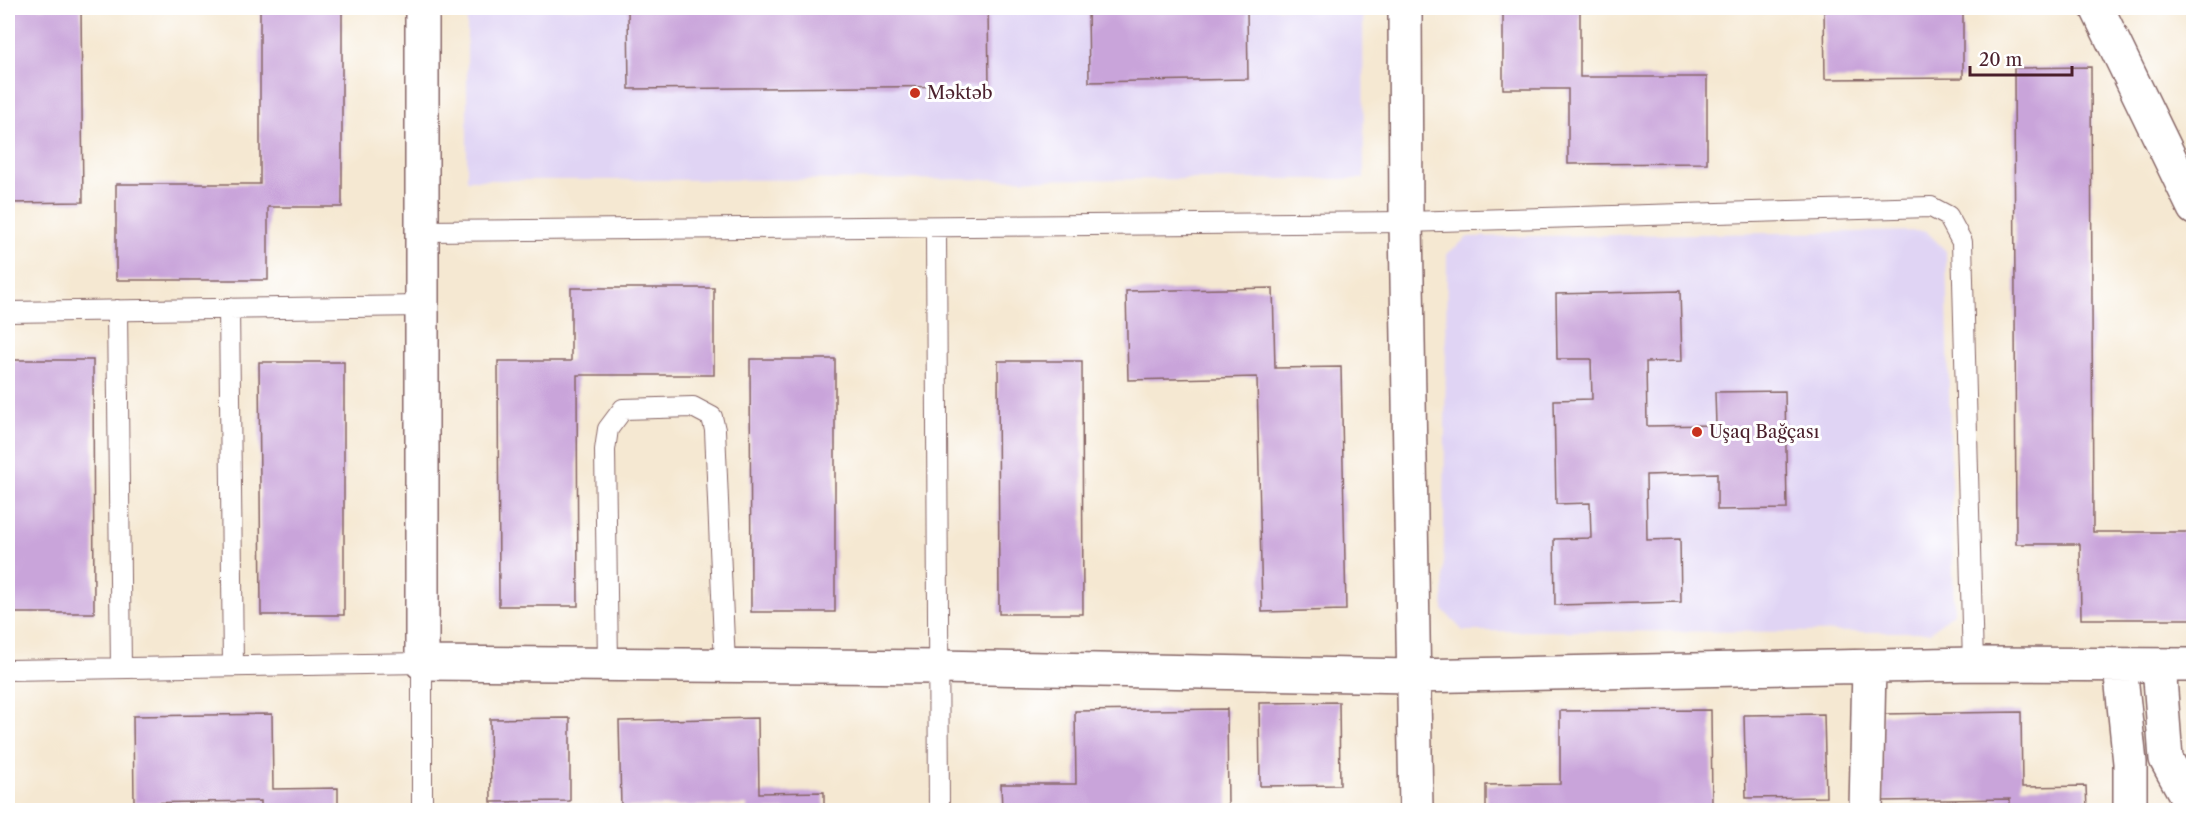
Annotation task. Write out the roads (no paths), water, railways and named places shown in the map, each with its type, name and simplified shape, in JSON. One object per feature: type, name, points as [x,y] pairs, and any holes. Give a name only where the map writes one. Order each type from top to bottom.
[{"type":"street","points":[[422,8],[422,663],[939,667],[1412,676],[1972,664],[2193,665]]},
{"type":"street","points":[[1406,8],[1406,222],[1416,810]]},
{"type":"street","points":[[2097,8],[2193,208]]},
{"type":"street","points":[[2159,665],[2166,759],[2193,810]]},
{"type":"street","points":[[1866,810],[1869,666]]},
{"type":"street","points":[[2120,666],[2130,763],[2130,810]]},
{"type":"street","points":[[2130,763],[2166,759]]},
{"type":"lane","points":[[422,231],[1406,222],[1931,207],[1948,216],[1962,242],[1972,664]]},
{"type":"lane","points":[[936,228],[939,810]]},
{"type":"lane","points":[[8,312],[422,306]]},
{"type":"lane","points":[[229,308],[233,666]]},
{"type":"lane","points":[[117,310],[121,669]]},
{"type":"lane","points":[[608,664],[605,450],[608,429],[623,409],[693,407],[712,417],[715,430],[725,665]]},
{"type":"lane","points":[[8,670],[422,663],[422,810]]},
{"type":"place","name":"Məktəb","points":[[915,93]]},
{"type":"place","name":"Uşaq Bağçası","points":[[1697,432]]}]
